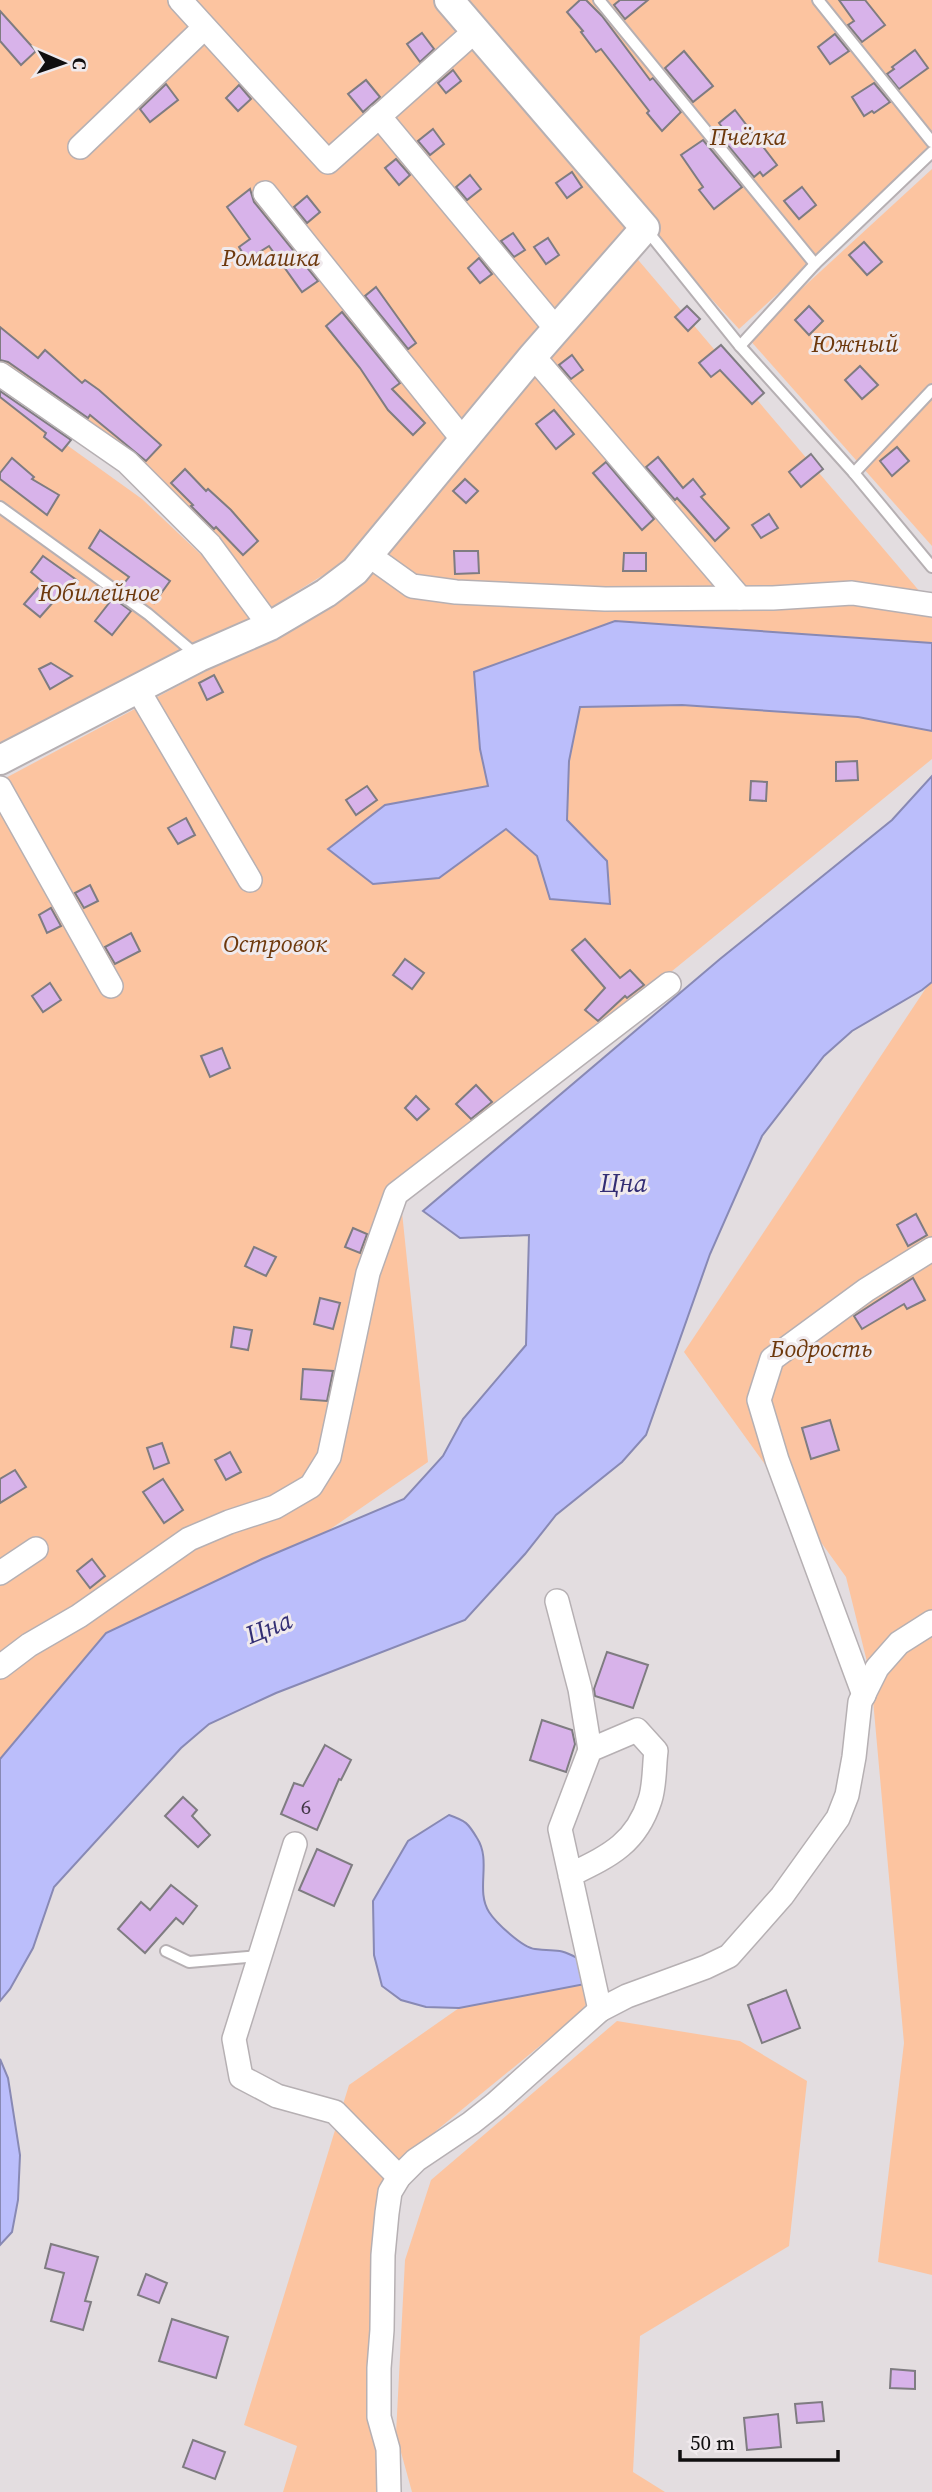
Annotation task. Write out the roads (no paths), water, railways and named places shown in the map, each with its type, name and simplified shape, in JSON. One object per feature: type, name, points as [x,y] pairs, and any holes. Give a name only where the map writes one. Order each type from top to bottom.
[{"type":"street","points":[[180,0],[328,162],[475,31]]},
{"type":"street","points":[[5,752],[199,657],[270,626],[327,593],[355,571],[533,356],[645,229],[449,0]]},
{"type":"street","points":[[80,147],[204,28]]},
{"type":"street","points":[[379,117],[557,330]]},
{"type":"street","points":[[265,193],[464,441]]},
{"type":"street","points":[[533,356],[740,598]]},
{"type":"street","points":[[0,374],[127,463],[210,545],[270,626]]},
{"type":"street","points":[[370,556],[412,586],[456,592],[605,598],[740,598],[852,593],[932,606]]},
{"type":"street","points":[[137,688],[250,880]]},
{"type":"street","points":[[0,788],[111,986]]},
{"type":"street","points":[[0,1667],[189,1539],[229,1521],[275,1507],[312,1486],[329,1457],[368,1273],[396,1194],[669,984]]},
{"type":"street","points":[[864,1695],[777,1460],[759,1399],[772,1359],[866,1290],[932,1249]]},
{"type":"street","points":[[0,1573],[36,1549]]},
{"type":"street","points":[[557,1601],[580,1689],[590,1750],[560,1829],[600,2010]]},
{"type":"street","points":[[389,2492],[388,2449],[379,2417],[379,2368],[387,2213],[390,2192],[399,2177],[416,2160],[495,2104],[600,2010],[626,1996],[729,1956],[782,1896],[838,1818],[847,1795],[860,1702],[877,1668],[899,1643],[932,1622]]},
{"type":"street","points":[[570,1875],[607,1857],[635,1833],[651,1798],[656,1751],[637,1730],[590,1750]]},
{"type":"street","points":[[295,1844],[234,2039],[241,2077],[277,2095],[335,2112],[399,2177]]},
{"type":"lane","points":[[599,0],[814,264]]},
{"type":"lane","points":[[818,0],[932,142]]},
{"type":"lane","points":[[740,346],[814,264],[932,152]]},
{"type":"lane","points":[[645,229],[740,346],[854,473],[932,567]]},
{"type":"lane","points":[[854,473],[932,390]]},
{"type":"lane","points":[[0,507],[148,614],[199,657]]},
{"type":"lane","points":[[166,1951],[189,1962],[260,1956]]},
{"type":"water","points":[[615,621],[932,643],[932,731],[858,717],[682,705],[580,707],[569,761],[567,820],[607,861],[610,904],[550,899],[537,856],[506,829],[439,878],[373,884],[328,849],[385,805],[488,786],[480,749],[474,672]]},
{"type":"water","name":"Цна","points":[[932,776],[932,982],[852,1031],[824,1056],[762,1136],[710,1254],[646,1435],[622,1462],[556,1515],[525,1554],[465,1620],[276,1693],[209,1724],[181,1748],[54,1887],[33,1948],[10,1989],[0,2001],[0,1759],[106,1633],[262,1559],[404,1499],[443,1456],[463,1419],[526,1345],[529,1235],[460,1238],[423,1211],[720,959],[892,820]]},
{"type":"water","points":[[449,1815],[469,1826],[481,1847],[484,1866],[483,1894],[492,1917],[530,1948],[561,1951],[577,1958],[585,1984],[459,2008],[426,2007],[401,2000],[382,1986],[374,1955],[373,1901],[408,1841]]},
{"type":"water","points":[[0,2059],[8,2078],[20,2155],[18,2200],[12,2232],[0,2245]]},
{"type":"park label","name":"Пчёлка","points":[[748,136]]},
{"type":"park label","name":"Ромашка","points":[[271,257]]},
{"type":"park label","name":"Южный","points":[[855,343]]},
{"type":"park label","name":"Юбилейное","points":[[99,592]]},
{"type":"park label","name":"Островок","points":[[275,943]]},
{"type":"park label","name":"Бодрость","points":[[821,1348]]}]
